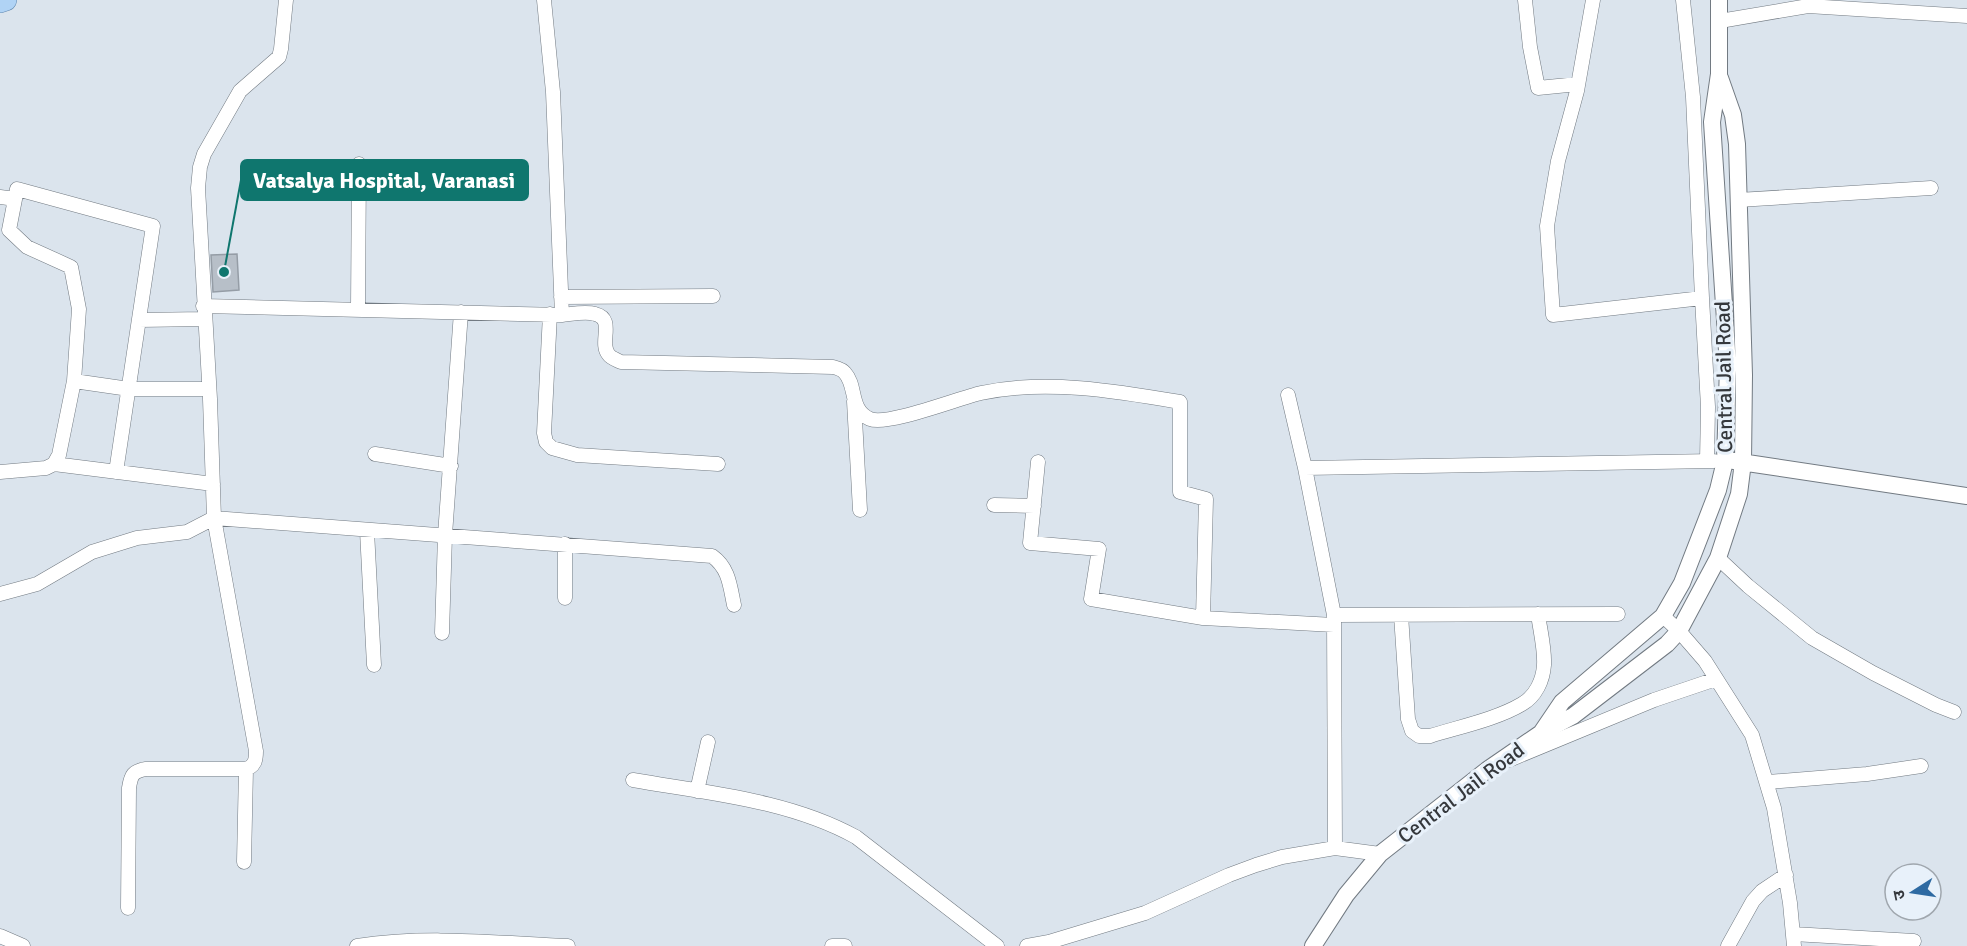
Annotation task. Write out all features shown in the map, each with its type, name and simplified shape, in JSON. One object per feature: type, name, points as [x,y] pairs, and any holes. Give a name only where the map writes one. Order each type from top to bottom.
[{"type":"main road","points":[[0,2],[6,0]]},
{"type":"street","points":[[128,908],[130,777],[134,773],[146,770],[246,769],[252,767],[256,761],[214,518],[198,188],[204,154],[240,90],[279,57],[286,0]]},
{"type":"street","points":[[544,0],[553,92],[561,297],[556,315],[544,433],[546,442],[552,448],[577,455],[718,464]]},
{"type":"street","points":[[1525,0],[1530,47],[1538,88],[1578,84]]},
{"type":"street","points":[[1593,0],[1578,84],[1558,161],[1547,226],[1553,315],[1702,298]]},
{"type":"street","points":[[1683,0],[1693,97],[1708,407],[1707,461]]},
{"type":"street","name":"Central Jail Road","points":[[1313,946],[1346,896],[1380,854],[1487,770],[1541,733],[1562,702],[1663,616],[1682,583],[1718,490],[1725,461],[1728,366],[1712,122],[1719,74],[1719,0]]},
{"type":"street","points":[[1720,21],[1808,3],[1967,16]]},
{"type":"street","points":[[1541,733],[1583,709],[1667,644],[1679,631],[1718,558],[1739,494],[1743,462],[1744,375],[1737,144],[1733,116],[1719,74]]},
{"type":"street","points":[[358,310],[359,164]]},
{"type":"street","points":[[1738,200],[1931,188]]},
{"type":"street","points":[[54,464],[59,455],[74,381],[79,309],[72,267],[27,247],[9,230],[17,189],[153,226],[116,472]]},
{"type":"street","points":[[0,197],[15,200]]},
{"type":"street","points":[[561,297],[713,296]]},
{"type":"street","points":[[139,320],[204,312],[358,310],[556,315],[595,313],[603,318],[607,325],[604,347],[609,356],[621,362],[833,367],[845,372],[851,383],[860,510]]},
{"type":"street","points":[[442,633],[445,535],[461,312]]},
{"type":"street","points":[[74,381],[129,389],[209,389]]},
{"type":"street","points":[[854,401],[864,415],[871,420],[894,418],[978,393],[1007,388],[1116,391],[1180,402],[1180,492],[1206,499],[1203,618]]},
{"type":"street","points":[[1288,395],[1305,468],[1334,620],[1335,848]]},
{"type":"street","points":[[375,454],[451,466]]},
{"type":"street","points":[[1305,468],[1725,461],[1967,496]]},
{"type":"street","points":[[1038,462],[1030,543],[1099,549],[1091,599],[1203,618],[1334,620],[1401,615],[1618,614]]},
{"type":"street","points":[[0,472],[46,468],[54,464],[213,484]]},
{"type":"street","points":[[994,505],[1034,506]]},
{"type":"street","points":[[0,594],[37,584],[92,552],[137,538],[187,532],[214,518],[712,556],[720,562],[726,572],[734,605]]},
{"type":"street","points":[[367,531],[374,665]]},
{"type":"street","points":[[565,544],[565,598]]},
{"type":"street","points":[[1718,558],[1748,586],[1812,638],[1873,673],[1954,712]]},
{"type":"street","points":[[1401,615],[1408,718],[1412,731],[1419,736],[1430,736],[1505,712],[1524,703],[1537,690],[1545,663],[1538,614]]},
{"type":"street","points":[[1663,616],[1705,661],[1752,735],[1768,782],[1786,875],[1793,940],[1914,941]]},
{"type":"street","points":[[1487,770],[1654,700],[1716,679]]},
{"type":"street","points":[[697,791],[708,742]]},
{"type":"street","points":[[1768,782],[1867,774],[1921,766]]},
{"type":"street","points":[[244,862],[246,769]]},
{"type":"street","points":[[633,780],[793,811],[839,827],[856,837],[997,946]]},
{"type":"street","points":[[1027,946],[1049,942],[1145,913],[1256,865],[1282,857],[1335,848],[1380,854]]},
{"type":"street","points":[[1728,946],[1753,901],[1762,891],[1786,875]]},
{"type":"street","points":[[0,936],[23,946]]},
{"type":"street","points":[[357,946],[426,940],[568,946]]},
{"type":"street","points":[[832,946],[845,946]]},
{"type":"building","points":[[237,254],[239,290],[213,292],[211,255]]},
{"type":"place","name":"Vatsalya Hospital, Varanasi","points":[[224,272]]}]
